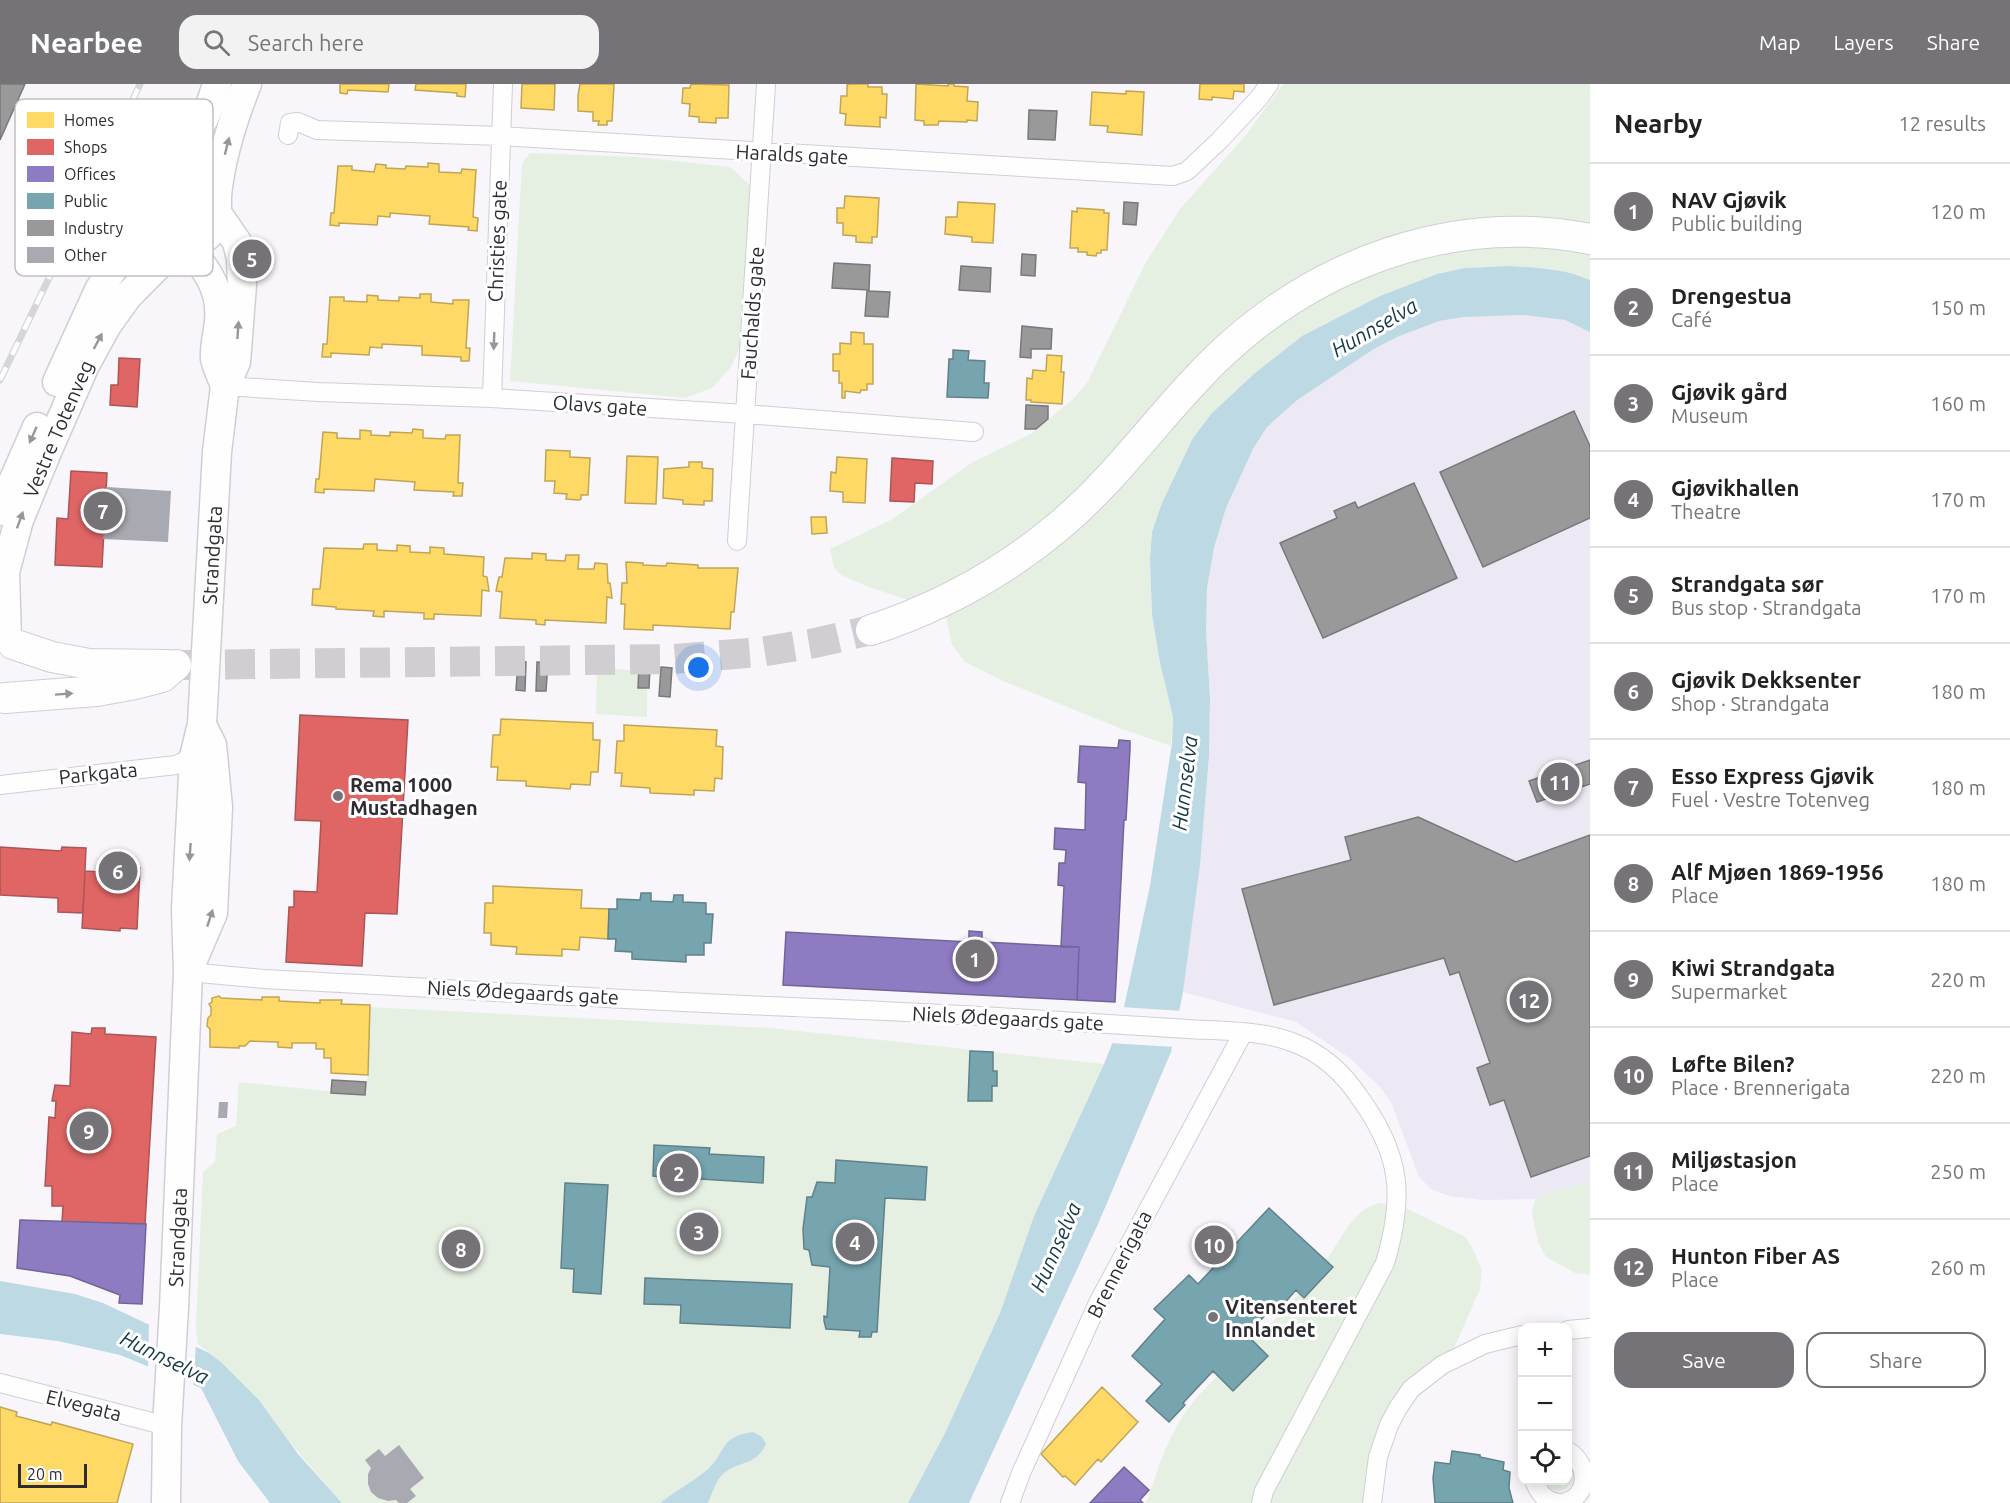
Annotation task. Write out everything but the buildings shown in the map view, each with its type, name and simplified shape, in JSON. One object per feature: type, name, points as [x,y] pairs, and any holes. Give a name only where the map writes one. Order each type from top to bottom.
[{"type":"highway","points":[[871,630],[919,613],[950,598],[988,578],[1035,545],[1068,518],[1109,479],[1217,358],[1274,310],[1308,288],[1353,265],[1446,238],[1517,230],[1550,232],[1590,239]]},
{"type":"highway","points":[[3,699],[15,690],[22,667],[20,655],[7,640]]},
{"type":"highway","points":[[3,699],[97,691],[135,684],[162,677],[176,665],[89,664],[52,657],[7,640]]},
{"type":"main road","points":[[212,99],[217,84]]},
{"type":"main road","points":[[213,230],[223,162],[247,84]]},
{"type":"main road","points":[[213,193],[218,207]]},
{"type":"main road","name":"Strandgata","points":[[166,1503],[188,972],[186,909],[194,758],[202,724],[217,452],[225,386],[236,362],[242,285],[241,259],[237,242],[218,207]]},
{"type":"main road","name":"Vestre Totenveg","points":[[0,511],[94,300],[109,276]]},
{"type":"main road","name":"Vestre Totenveg","points":[[7,640],[5,572],[19,520],[85,365],[107,325],[127,297],[149,276]]},
{"type":"main road","name":"Strandgata","points":[[210,276],[218,298],[220,313],[215,358],[225,386]]},
{"type":"main road","name":"Strandgata","points":[[188,972],[213,912],[218,807],[212,745],[202,724]]},
{"type":"street","name":"Christies gate","points":[[492,398],[503,84]]},
{"type":"street","name":"Fauchalds gate","points":[[737,541],[766,84]]},
{"type":"street","name":"Haralds gate","points":[[288,135],[290,123],[298,122],[317,130],[501,136],[1173,176],[1187,171],[1259,98],[1269,84]]},
{"type":"street","name":"Olavs gate","points":[[225,386],[318,392],[492,398],[745,414],[974,432]]},
{"type":"street","name":"Parkgata","points":[[0,784],[176,765],[194,758]]},
{"type":"street","name":"Niels Ødegaards gate","points":[[188,972],[264,979],[944,1013],[1242,1033],[1277,1038],[1298,1044],[1332,1064],[1374,1117],[1391,1152],[1397,1185],[1395,1232],[1385,1263],[1264,1491],[1261,1503]]},
{"type":"street","name":"Brennerigata","points":[[1010,1503],[1020,1473],[1095,1311],[1242,1033]]},
{"type":"street","points":[[1572,1330],[1590,1328]]},
{"type":"street","points":[[1372,1503],[1378,1457],[1389,1425],[1411,1389],[1442,1365],[1468,1352],[1485,1344],[1518,1336]]},
{"type":"street","name":"Elvegata","points":[[0,1383],[168,1413]]},
{"type":"street","points":[[1537,1485],[1543,1497],[1551,1502],[1569,1502],[1578,1497],[1587,1481],[1587,1461],[1572,1453]]},
{"type":"shaded area","points":[[1524,315],[1565,320],[1590,332],[1590,1182],[1535,1199],[1483,1200],[1449,1196],[1431,1189],[1419,1177],[1392,1104],[1382,1089],[1351,1059],[1296,1022],[1183,992],[1200,865],[1209,756],[1207,588],[1214,548],[1226,508],[1253,449],[1267,427],[1296,401],[1374,349],[1397,337],[1439,321],[1464,317]]},
{"type":"green space","points":[[1283,84],[1590,84],[1590,280],[1580,275],[1549,269],[1508,266],[1466,268],[1437,274],[1380,296],[1302,336],[1255,373],[1212,413],[1152,532],[1150,559],[1152,616],[1173,717],[1171,746],[1122,729],[1003,681],[965,662],[952,645],[946,616],[841,575],[834,568],[830,549],[891,520],[971,463],[1031,434],[1073,399],[1087,383],[1146,262],[1180,209],[1245,136]]},
{"type":"green space","points":[[530,153],[638,157],[730,167],[750,185],[741,345],[731,367],[712,388],[685,398],[510,381],[522,163]]},
{"type":"green space","points":[[597,668],[647,671],[647,717],[596,714]]},
{"type":"green space","points":[[370,1007],[771,1028],[1104,1064],[1034,1216],[1000,1313],[945,1433],[908,1503],[342,1503],[221,1362],[198,1344],[196,1328],[203,1172],[215,1162],[217,1134],[236,1126],[239,1082],[365,1095],[368,1074]]},
{"type":"green space","points":[[1590,1182],[1590,1275],[1575,1273],[1546,1257],[1538,1242],[1532,1212],[1535,1199]]},
{"type":"green space","points":[[1380,1203],[1405,1208],[1464,1236],[1472,1247],[1482,1270],[1480,1289],[1455,1346],[1435,1377],[1411,1401],[1403,1415],[1383,1462],[1380,1503],[1146,1503],[1170,1439],[1194,1401],[1300,1292],[1357,1216]]},
{"type":"green space","points":[[1572,1470],[1574,1472],[1575,1478],[1572,1484]]},
{"type":"green space","points":[[1547,1485],[1571,1485],[1560,1490]]},
{"type":"water","name":"Hunnselva","points":[[1508,266],[1560,271],[1590,280],[1590,332],[1565,320],[1524,315],[1464,317],[1439,321],[1397,337],[1374,349],[1296,401],[1267,427],[1253,449],[1226,508],[1214,548],[1207,588],[1209,756],[1200,865],[1183,992],[1171,1052],[1098,1224],[969,1503],[908,1503],[945,1433],[1000,1313],[1034,1216],[1104,1064],[1121,1021],[1150,886],[1172,743],[1173,717],[1160,663],[1152,615],[1150,559],[1152,532],[1162,503],[1193,438],[1212,413],[1255,373],[1302,336],[1380,296],[1437,274],[1465,268]]},
{"type":"water","name":"Hunnselva","points":[[0,1281],[75,1294],[103,1303],[209,1353],[259,1400],[298,1454],[342,1503],[270,1503],[238,1461],[201,1388],[120,1355],[58,1341],[0,1334]]},
{"type":"water","points":[[753,1432],[762,1437],[766,1444],[762,1451],[753,1459],[730,1469],[721,1476],[708,1503],[660,1503],[707,1470],[728,1441],[742,1434]]},
{"type":"pier","points":[[1121,1007],[1182,1011],[1175,1047],[1109,1043]]},
{"type":"pier","points":[[149,1321],[196,1343],[193,1388],[148,1370]]},
{"type":"tunnel","points":[[180,665],[674,659],[760,652],[815,643],[871,630]]},
{"type":"railway","points":[[133,99],[140,84]]},
{"type":"railway","points":[[0,380],[50,276]]},
{"type":"place","name":"Strandgata sør","points":[[252,259]]},
{"type":"place","name":"Esso Express Gjøvik","points":[[103,511]]},
{"type":"place","name":"Miljøstasjon","points":[[1560,782]]},
{"type":"place","name":"Rema 1000 Mustadhagen","points":[[338,796]]},
{"type":"place","name":"Gjøvik Dekksenter","points":[[118,871]]},
{"type":"place","name":"NAV Gjøvik","points":[[975,959]]},
{"type":"place","name":"Hunton Fiber AS","points":[[1529,1000]]},
{"type":"place","name":"Kiwi Strandgata","points":[[89,1131]]},
{"type":"place","name":"Drengestua","points":[[679,1173]]},
{"type":"place","name":"Gjøvik gård","points":[[699,1232]]},
{"type":"place","name":"Gjøvikhallen","points":[[855,1242]]},
{"type":"place","name":"Løfte Bilen?","points":[[1214,1245]]},
{"type":"place","name":"Alf Mjøen 1869-1956","points":[[461,1249]]},
{"type":"place","name":"Vitensenteret Innlandet","points":[[1213,1317]]}]
